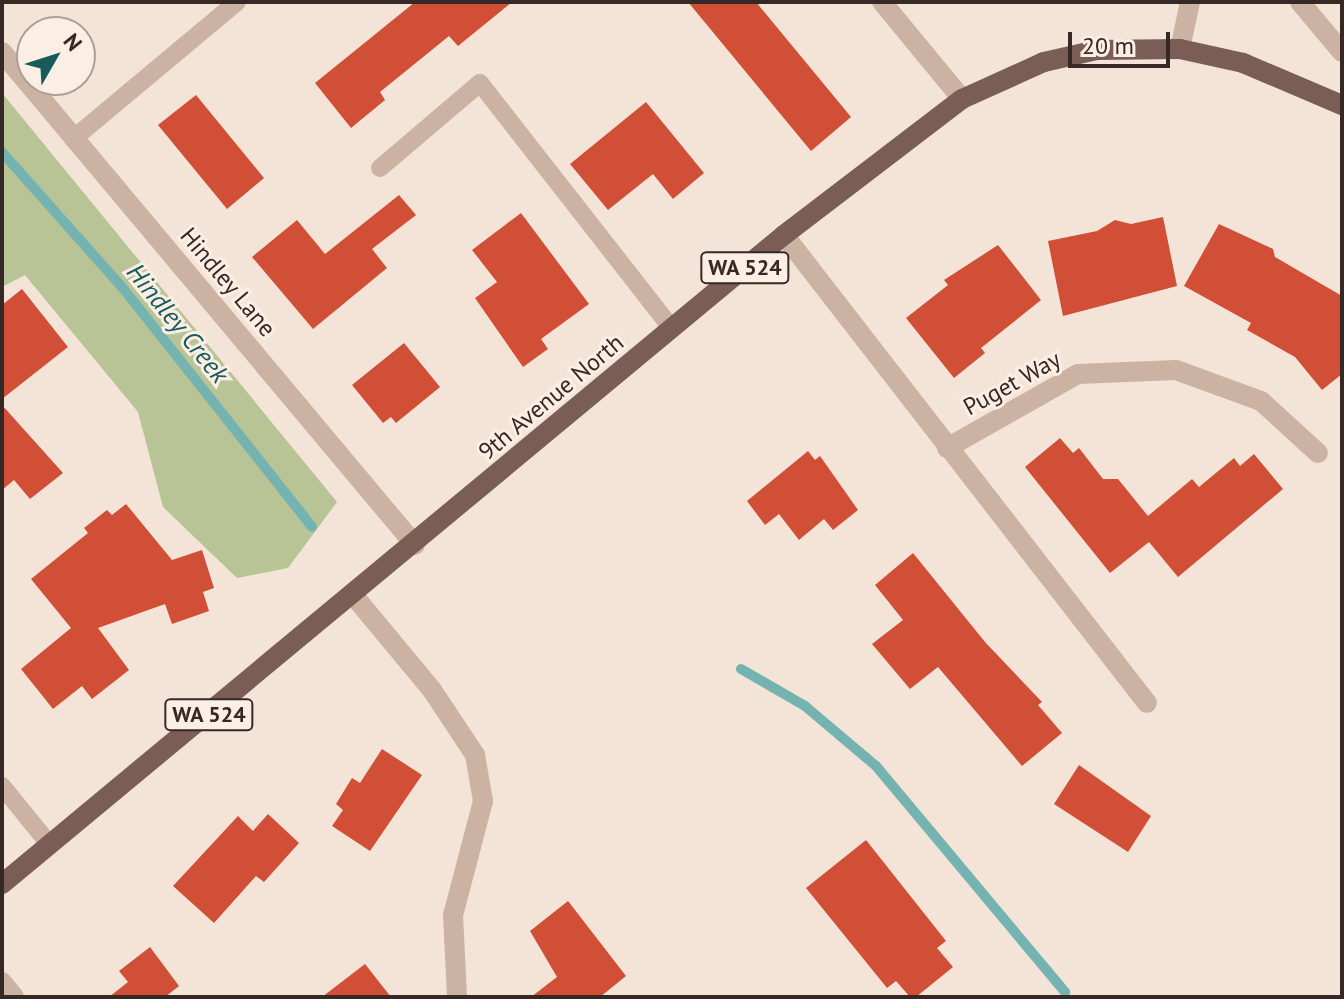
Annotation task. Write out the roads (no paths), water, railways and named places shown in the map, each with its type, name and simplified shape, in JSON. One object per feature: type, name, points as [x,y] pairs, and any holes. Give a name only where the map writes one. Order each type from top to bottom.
[{"type":"main road","name":"9th Avenue North","points":[[2,884],[354,596],[784,235],[962,99],[1044,62],[1097,50],[1180,49],[1243,63],[1342,105]]},
{"type":"street","points":[[882,2],[962,99]]},
{"type":"street","points":[[1180,49],[1190,2]]},
{"type":"street","points":[[1300,2],[1342,52]]},
{"type":"street","name":"Hindley Lane","points":[[2,52],[415,545]]},
{"type":"street","name":"Puget Way","points":[[784,235],[1147,703]]},
{"type":"street","name":"Puget Way","points":[[947,448],[1078,374],[1176,370],[1261,401],[1318,453]]},
{"type":"street","points":[[354,596],[432,690],[475,755],[483,801],[453,915],[457,997]]},
{"type":"street","points":[[2,982],[14,997]]},
{"type":"lane","points":[[73,139],[237,2]]},
{"type":"lane","points":[[380,168],[480,83],[672,329]]},
{"type":"lane","points":[[2,786],[50,845]]},
{"type":"waterway","name":"Hindley Creek","points":[[2,152],[122,287],[312,527]]},
{"type":"waterway","points":[[741,669],[805,706],[876,766],[1065,992]]}]
